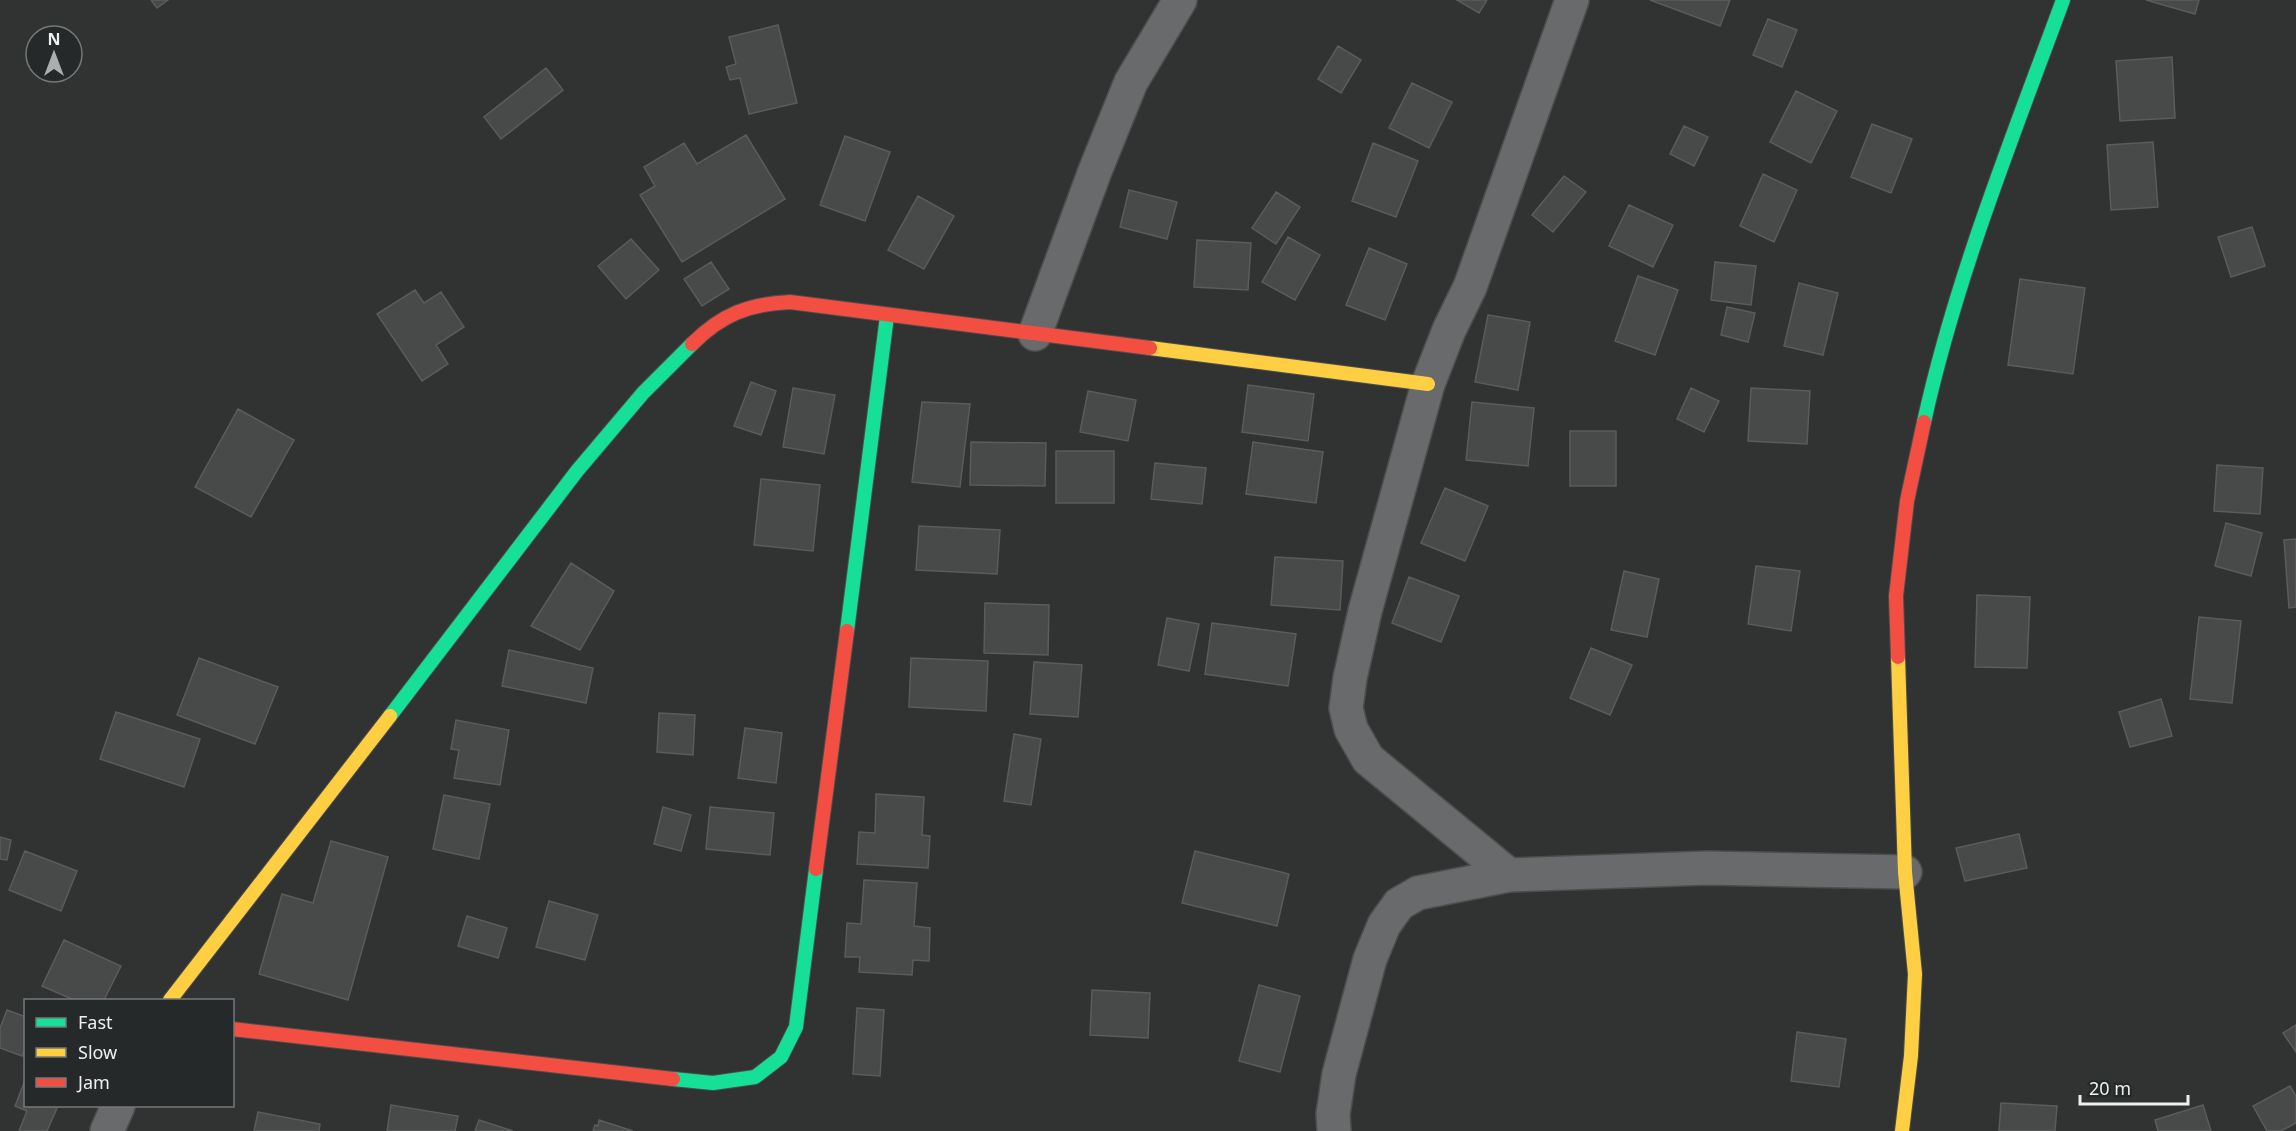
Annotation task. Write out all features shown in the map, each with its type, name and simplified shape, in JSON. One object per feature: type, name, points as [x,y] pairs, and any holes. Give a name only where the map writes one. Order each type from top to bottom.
[{"type":"street","points":[[1035,334],[1095,171],[1131,82],[1180,0]]},
{"type":"street","points":[[1509,875],[1368,759],[1351,729],[1346,708],[1350,678],[1365,611],[1428,384],[1449,330],[1470,287],[1572,0]]},
{"type":"street","points":[[1902,1131],[1911,1056],[1915,974],[1905,872],[1896,596],[1907,501],[1932,386],[1970,252],[2063,0]]},
{"type":"street","points":[[171,999],[443,649],[577,471],[643,393],[708,328],[739,311],[763,303],[790,302],[1428,384]]},
{"type":"street","points":[[234,1029],[713,1083],[754,1077],[781,1057],[795,1027],[887,316]]},
{"type":"street","points":[[1334,1131],[1333,1114],[1339,1074],[1370,959],[1384,925],[1399,904],[1418,893],[1509,875],[1707,868],[1905,872]]},
{"type":"street","points":[[107,1131],[118,1107]]},
{"type":"building","points":[[151,0],[168,0],[157,8]]},
{"type":"building","points":[[1457,0],[1487,0],[1479,13]]},
{"type":"building","points":[[1650,0],[1730,0],[1720,26]]},
{"type":"building","points":[[2146,0],[2199,0],[2195,14]]},
{"type":"building","points":[[1768,19],[1797,30],[1782,67],[1753,55]]},
{"type":"building","points":[[778,25],[797,103],[749,114],[740,78],[730,80],[726,67],[736,64],[729,37]]},
{"type":"building","points":[[1338,46],[1361,60],[1341,93],[1318,79]]},
{"type":"building","points":[[2172,57],[2175,118],[2120,121],[2116,61]]},
{"type":"building","points":[[546,68],[563,90],[501,139],[484,117]]},
{"type":"building","points":[[1412,83],[1452,102],[1429,148],[1389,128]]},
{"type":"building","points":[[1796,91],[1837,111],[1811,163],[1770,142]]},
{"type":"building","points":[[1872,124],[1912,139],[1891,193],[1851,177]]},
{"type":"building","points":[[1684,126],[1708,137],[1694,166],[1670,154]]},
{"type":"building","points":[[746,135],[785,199],[682,262],[640,195],[655,186],[644,167],[684,143],[697,164]]},
{"type":"building","points":[[845,136],[890,152],[865,221],[820,205]]},
{"type":"building","points":[[2153,142],[2158,207],[2111,210],[2107,145]]},
{"type":"building","points":[[1373,143],[1418,161],[1396,217],[1352,201]]},
{"type":"building","points":[[1763,174],[1797,190],[1774,242],[1740,226]]},
{"type":"building","points":[[1564,176],[1586,192],[1553,232],[1532,215]]},
{"type":"building","points":[[1129,190],[1177,202],[1167,239],[1120,227]]},
{"type":"building","points":[[1276,192],[1300,207],[1276,244],[1252,228]]},
{"type":"building","points":[[918,196],[954,216],[924,269],[888,250]]},
{"type":"building","points":[[1629,205],[1673,225],[1653,267],[1609,246]]},
{"type":"building","points":[[2252,227],[2265,266],[2231,277],[2218,237]]},
{"type":"building","points":[[1288,237],[1320,255],[1295,300],[1262,282]]},
{"type":"building","points":[[631,239],[659,270],[626,299],[598,266]]},
{"type":"building","points":[[1197,240],[1251,243],[1248,290],[1194,287]]},
{"type":"building","points":[[1369,248],[1407,264],[1385,320],[1346,305]]},
{"type":"building","points":[[711,262],[729,289],[702,306],[684,279]]},
{"type":"building","points":[[1715,262],[1756,266],[1751,305],[1711,300]]},
{"type":"building","points":[[1638,276],[1678,290],[1655,355],[1615,341]]},
{"type":"building","points":[[2020,279],[2085,288],[2073,374],[2008,365]]},
{"type":"building","points":[[1799,283],[1838,293],[1823,355],[1784,346]]},
{"type":"building","points":[[415,290],[424,303],[441,292],[464,327],[436,345],[448,364],[422,381],[377,314]]},
{"type":"building","points":[[1727,307],[1755,313],[1748,342],[1721,335]]},
{"type":"building","points":[[1488,315],[1530,322],[1518,390],[1475,382]]},
{"type":"building","points":[[751,382],[776,391],[761,435],[734,426]]},
{"type":"building","points":[[1248,385],[1314,394],[1308,441],[1242,432]]},
{"type":"building","points":[[793,388],[835,395],[824,454],[783,447]]},
{"type":"building","points":[[1691,388],[1719,401],[1704,432],[1677,419]]},
{"type":"building","points":[[1751,388],[1810,391],[1807,444],[1748,441]]},
{"type":"building","points":[[1088,391],[1136,400],[1128,441],[1080,432]]},
{"type":"building","points":[[922,402],[970,404],[960,487],[912,482]]},
{"type":"building","points":[[1472,402],[1534,408],[1528,466],[1466,460]]},
{"type":"building","points":[[238,409],[294,440],[251,517],[195,487]]},
{"type":"building","points":[[1570,431],[1616,431],[1616,486],[1570,486]]},
{"type":"building","points":[[971,442],[1046,443],[1045,486],[970,485]]},
{"type":"building","points":[[1253,442],[1323,452],[1316,503],[1246,494]]},
{"type":"building","points":[[1056,451],[1114,451],[1114,503],[1056,503]]},
{"type":"building","points":[[1155,463],[1206,468],[1202,504],[1151,499]]},
{"type":"building","points":[[2217,465],[2263,468],[2260,514],[2214,511]]},
{"type":"building","points":[[761,479],[820,485],[813,551],[754,545]]},
{"type":"building","points":[[1445,488],[1488,506],[1465,561],[1421,543]]},
{"type":"building","points":[[2226,523],[2262,533],[2251,576],[2215,566]]},
{"type":"building","points":[[919,526],[1000,530],[997,574],[916,570]]},
{"type":"building","points":[[2296,539],[2296,607],[2289,608],[2284,540]]},
{"type":"building","points":[[1275,557],[1343,561],[1340,610],[1271,605]]},
{"type":"building","points":[[571,563],[614,591],[580,650],[531,626]]},
{"type":"building","points":[[1756,566],[1800,571],[1791,631],[1748,624]]},
{"type":"building","points":[[1624,571],[1659,579],[1647,637],[1611,630]]},
{"type":"building","points":[[1409,577],[1459,596],[1441,642],[1392,623]]},
{"type":"building","points":[[1977,595],[2030,597],[2027,668],[1975,667]]},
{"type":"building","points":[[985,603],[1049,605],[1048,655],[984,653]]},
{"type":"building","points":[[2199,617],[2241,621],[2232,703],[2190,699]]},
{"type":"building","points":[[1167,618],[1199,624],[1189,671],[1158,665]]},
{"type":"building","points":[[1212,623],[1296,634],[1288,686],[1205,674]]},
{"type":"building","points":[[1591,648],[1632,665],[1610,715],[1570,698]]},
{"type":"building","points":[[509,650],[593,668],[586,703],[502,686]]},
{"type":"building","points":[[199,658],[278,687],[255,744],[177,715]]},
{"type":"building","points":[[911,658],[988,661],[986,711],[909,707]]},
{"type":"building","points":[[1034,662],[1082,665],[1078,717],[1030,714]]},
{"type":"building","points":[[2161,699],[2172,736],[2130,747],[2119,712]]},
{"type":"building","points":[[116,712],[200,739],[184,787],[100,759]]},
{"type":"building","points":[[659,713],[695,715],[693,755],[657,752]]},
{"type":"building","points":[[456,720],[509,730],[500,785],[454,778],[459,750],[451,749]]},
{"type":"building","points":[[745,728],[782,733],[776,783],[738,778]]},
{"type":"building","points":[[1014,734],[1041,739],[1031,805],[1004,801]]},
{"type":"building","points":[[876,794],[924,797],[922,835],[930,836],[928,868],[857,864],[859,832],[875,833]]},
{"type":"building","points":[[444,795],[490,804],[479,859],[433,849]]},
{"type":"building","points":[[663,807],[691,815],[681,851],[654,844]]},
{"type":"building","points":[[710,807],[774,813],[770,855],[706,849]]},
{"type":"building","points":[[2019,834],[2027,868],[1965,881],[1956,848]]},
{"type":"building","points":[[0,837],[11,840],[7,860],[0,859]]},
{"type":"building","points":[[331,841],[388,857],[348,1000],[259,974],[282,894],[313,903]]},
{"type":"building","points":[[25,851],[77,871],[61,911],[9,890]]},
{"type":"building","points":[[1195,851],[1289,874],[1277,926],[1182,903]]},
{"type":"building","points":[[864,880],[917,883],[914,926],[930,928],[929,961],[913,960],[912,975],[859,972],[860,957],[845,957],[847,923],[861,924]]},
{"type":"building","points":[[549,901],[598,915],[585,960],[536,947]]},
{"type":"building","points":[[467,916],[507,928],[498,958],[458,946]]},
{"type":"building","points":[[64,940],[121,966],[104,999],[72,999],[42,986]]},
{"type":"building","points":[[1259,985],[1300,996],[1280,1072],[1239,1061]]},
{"type":"building","points":[[1092,990],[1150,993],[1148,1038],[1090,1035]]},
{"type":"building","points":[[857,1008],[884,1010],[880,1076],[853,1074]]},
{"type":"building","points":[[7,1010],[24,1016],[22,1056],[0,1048],[0,1028]]},
{"type":"building","points":[[2296,1025],[2296,1052],[2283,1033]]},
{"type":"building","points":[[1797,1032],[1846,1039],[1839,1087],[1791,1081]]},
{"type":"building","points":[[24,1083],[24,1107],[58,1107],[47,1131],[19,1131],[27,1111],[15,1106]]},
{"type":"building","points":[[2290,1086],[2296,1096],[2296,1123],[2281,1131],[2267,1131],[2253,1106]]},
{"type":"building","points":[[2001,1103],[2057,1106],[2055,1131],[1999,1131]]},
{"type":"building","points":[[391,1105],[458,1116],[455,1131],[387,1131]]},
{"type":"building","points":[[2203,1105],[2211,1131],[2158,1131],[2155,1120]]},
{"type":"building","points":[[258,1112],[320,1124],[319,1131],[254,1131]]},
{"type":"building","points":[[479,1120],[513,1131],[475,1131]]},
{"type":"building","points":[[599,1120],[633,1131],[593,1131],[595,1125],[598,1126]]},
{"type":"traffic: fast","points":[[1924,422],[1952,314],[1986,209],[2063,0]]},
{"type":"traffic: fast","points":[[847,631],[887,316]]},
{"type":"traffic: fast","points":[[390,716],[577,471],[643,393],[692,344]]},
{"type":"traffic: fast","points":[[673,1079],[713,1083],[755,1077],[781,1057],[796,1027],[816,869]]},
{"type":"traffic: slow","points":[[1150,348],[1428,384]]},
{"type":"traffic: slow","points":[[1898,657],[1905,872],[1915,974],[1911,1056],[1902,1131]]},
{"type":"traffic: slow","points":[[171,999],[390,716]]},
{"type":"traffic: jam","points":[[692,344],[714,325],[737,312],[762,305],[790,302],[1150,348]]},
{"type":"traffic: jam","points":[[1898,657],[1896,596],[1907,501],[1924,422]]},
{"type":"traffic: jam","points":[[816,869],[847,631]]},
{"type":"traffic: jam","points":[[234,1029],[673,1079]]}]
